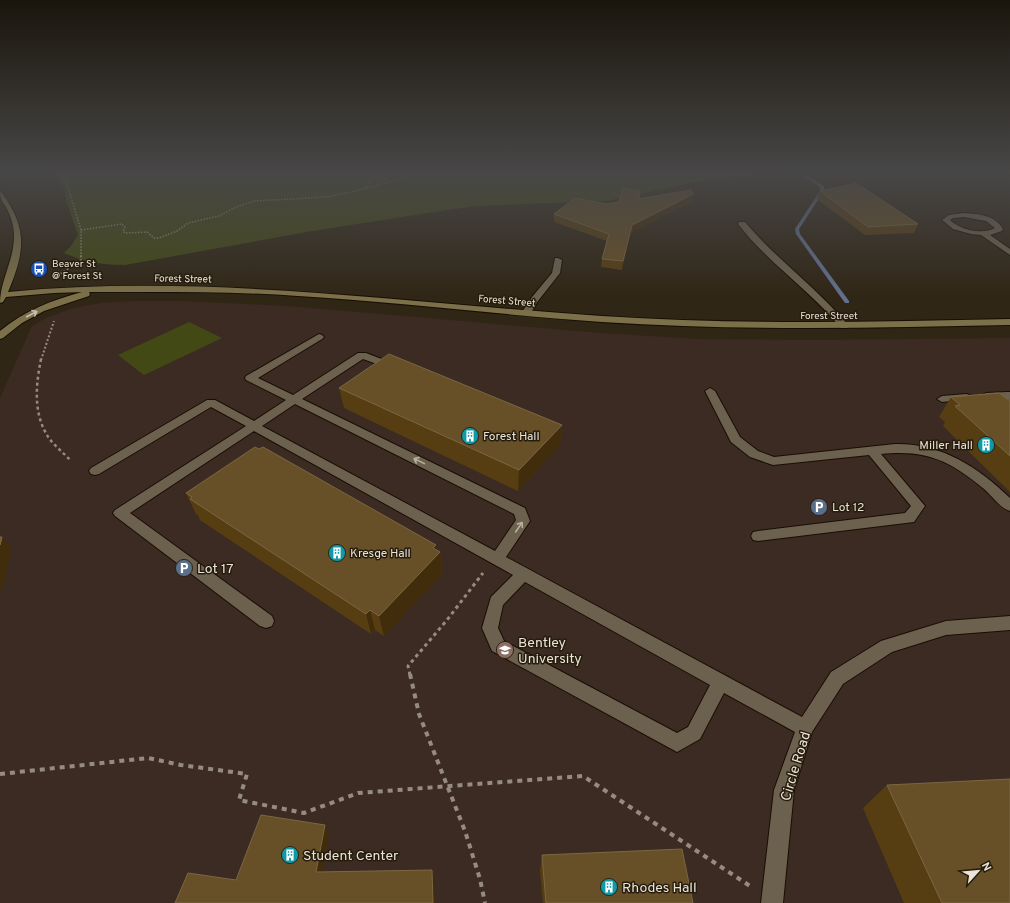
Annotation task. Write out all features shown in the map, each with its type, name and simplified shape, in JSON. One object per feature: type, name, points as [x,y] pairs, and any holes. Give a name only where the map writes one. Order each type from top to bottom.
[{"type":"street","points":[[1,297],[13,267],[18,247],[18,233],[13,213]]},
{"type":"street","points":[[984,233],[996,231],[999,229],[998,226],[989,220],[968,215],[950,216],[946,220],[958,228],[984,233],[1010,253]]},
{"type":"street","points":[[742,224],[764,247],[826,303],[844,326]]},
{"type":"street","points":[[527,312],[534,299],[556,273],[559,266],[558,260]]},
{"type":"street","points":[[0,336],[21,319],[46,307],[79,296],[112,289]]},
{"type":"street","name":"Forest Street","points":[[1,297],[42,290],[212,289],[291,293],[694,324],[844,326],[1010,322]]},
{"type":"street","points":[[319,337],[250,378],[520,511],[523,521],[496,558]]},
{"type":"street","points":[[266,621],[120,513],[362,355],[406,372]]},
{"type":"street","points":[[710,391],[735,439],[754,454],[773,462],[872,451],[915,448],[937,454],[959,465],[979,478],[1010,506]]},
{"type":"street","points":[[942,398],[1008,395],[1010,397]]},
{"type":"street","points":[[95,471],[211,402],[805,728]]},
{"type":"street","points":[[758,536],[909,518],[918,506],[872,451]]},
{"type":"street","points":[[524,574],[496,602],[490,628],[498,646],[677,743],[694,733],[721,682]]},
{"type":"street","name":"Circle Road","points":[[772,902],[784,790],[805,728],[837,678],[887,646],[946,628],[1010,623]]},
{"type":"path","points":[[56,277],[81,260],[81,230],[76,213]]},
{"type":"path","points":[[81,230],[122,224],[125,227],[123,231],[125,233],[147,232],[154,238],[159,238],[177,231],[188,223],[218,216],[224,213]]},
{"type":"path","points":[[52,316],[54,324],[42,354],[37,378],[38,415],[47,436],[70,460]]},
{"type":"path","points":[[485,903],[478,868],[462,821],[418,712],[408,666],[496,558]]},
{"type":"path","points":[[0,774],[148,758],[181,765],[247,774],[238,800],[304,813],[358,793],[583,776],[772,902]]},
{"type":"shaded area","name":"Bentley University","points":[[182,301],[288,306],[600,333],[698,339],[808,340],[1010,338],[1010,903],[0,903],[0,398],[32,326],[48,317],[74,308],[100,303]]},
{"type":"green space","points":[[71,213],[427,213],[312,231],[125,265],[94,262],[79,259],[64,253],[71,246],[78,235]]},
{"type":"green space","points":[[189,322],[222,338],[144,375],[118,355]]},
{"type":"building","points":[[655,213],[632,225],[623,261],[602,259],[609,234],[554,214]]},
{"type":"building","points":[[850,213],[902,213],[918,224],[868,227]]},
{"type":"building","points":[[389,354],[562,425],[519,470],[339,388]]},
{"type":"building","points":[[999,393],[1010,401],[1010,456],[955,406],[960,405],[951,397]]},
{"type":"building","name":"Kresge Hall","points":[[255,447],[259,449],[263,447],[436,545],[433,548],[440,552],[379,616],[370,610],[366,614],[190,499],[192,497],[186,493]]},
{"type":"building","points":[[1010,779],[1010,903],[942,903],[887,785]]},
{"type":"building","name":"Student Center","points":[[261,815],[325,825],[316,872],[432,870],[433,903],[175,903],[188,873],[236,880]]},
{"type":"building","name":"Rhodes Hall","points":[[682,849],[693,903],[546,903],[542,855]]},
{"type":"waterway","points":[[807,213],[797,229],[798,234],[847,302]]},
{"type":"place","name":"Beaver St @ Forest St","points":[[39,269]]},
{"type":"place","name":"Forest Hall","points":[[470,436]]},
{"type":"place","name":"Miller Hall","points":[[986,445]]},
{"type":"place","name":"Lot 12","points":[[819,507]]},
{"type":"place","name":"Kresge Hall","points":[[337,553]]},
{"type":"place","name":"Lot 17","points":[[184,568]]},
{"type":"place","name":"Bentley University","points":[[505,650]]},
{"type":"place","name":"Student Center","points":[[290,855]]},
{"type":"place","name":"Rhodes Hall","points":[[609,887]]}]
